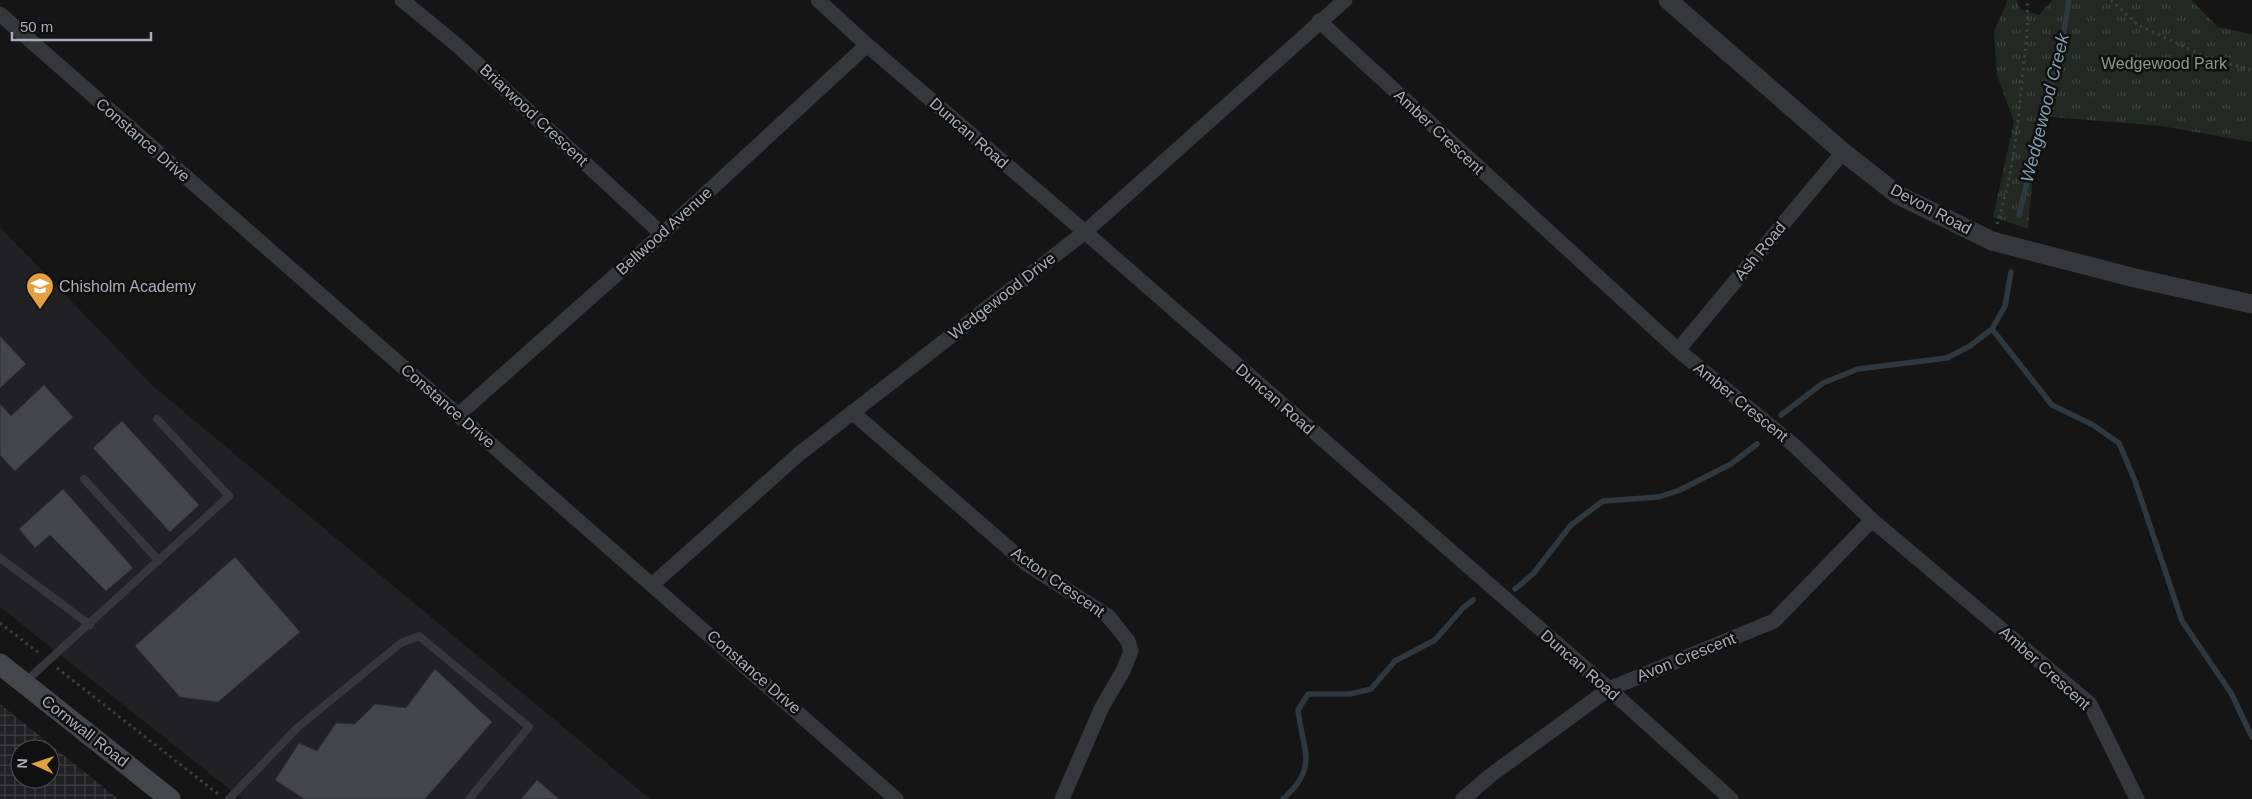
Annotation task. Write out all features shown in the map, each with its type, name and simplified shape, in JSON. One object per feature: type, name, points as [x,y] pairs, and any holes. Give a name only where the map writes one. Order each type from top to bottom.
[{"type":"main road","name":"Cornwall Road","points":[[0,664],[170,799]]},
{"type":"street","name":"Briarwood Crescent","points":[[402,0],[458,46],[662,234]]},
{"type":"street","name":"Duncan Road","points":[[818,0],[867,45],[1085,232],[1609,689],[1731,799]]},
{"type":"street","name":"Wedgewood Drive","points":[[653,584],[799,454],[1085,232],[1344,0]]},
{"type":"street","name":"Devon Road","points":[[1668,0],[1843,152],[1898,196],[1992,241],[2135,278],[2252,304]]},
{"type":"street","name":"Constance Drive","points":[[0,14],[653,584],[896,799]]},
{"type":"street","name":"Amber Crescent","points":[[1319,21],[1678,350],[1796,447],[1872,520],[2090,704],[2137,799]]},
{"type":"street","name":"Bellwood Avenue","points":[[458,415],[662,234],[867,45]]},
{"type":"street","name":"Ash Road","points":[[1678,350],[1843,152]]},
{"type":"street","name":"Acton Crescent","points":[[852,412],[1028,565],[1108,616],[1128,641],[1130,652],[1123,671],[1102,707],[1062,799]]},
{"type":"street","name":"Avon Crescent","points":[[1463,799],[1491,774],[1609,689],[1774,622],[1872,520]]},
{"type":"lane","points":[[23,683],[90,625],[229,496],[156,419]]},
{"type":"lane","points":[[84,480],[159,561]]},
{"type":"lane","points":[[0,558],[90,625]]},
{"type":"lane","points":[[229,799],[298,727],[401,643],[419,636],[529,727],[468,799]]},
{"type":"path","points":[[1992,241],[2006,197],[2019,120],[2029,28],[2027,0]]},
{"type":"path","points":[[2111,0],[2138,25],[2206,57],[2252,70]]},
{"type":"path","points":[[0,623],[224,799]]},
{"type":"shaded area","points":[[0,227],[154,387],[650,799],[242,799],[0,607]]},
{"type":"shaded area","points":[[0,704],[43,739],[10,739],[10,789],[60,789],[60,752],[118,799],[0,799]]},
{"type":"green space","name":"Wedgewood Park","points":[[2008,0],[2017,0],[2020,9],[2039,15],[2052,0],[2191,0],[2218,27],[2252,34],[2252,142],[2161,126],[2038,116],[2028,229],[1993,217],[2014,122],[1997,75],[1994,31]]},
{"type":"building","points":[[0,336],[26,364],[0,388]]},
{"type":"building","points":[[44,385],[73,417],[15,471],[0,455],[0,404],[11,416]]},
{"type":"building","points":[[122,421],[199,505],[170,532],[93,448]]},
{"type":"building","points":[[63,489],[133,568],[106,591],[50,535],[35,548],[19,529]]},
{"type":"building","points":[[235,557],[300,632],[218,702],[180,697],[135,646]]},
{"type":"building","points":[[435,669],[492,722],[425,799],[304,799],[275,780],[299,743],[317,751],[336,723],[355,724],[375,704],[406,708]]},
{"type":"building","points":[[537,780],[559,799],[521,799]]},
{"type":"waterway","name":"Wedgewood Creek","points":[[2019,215],[2062,41],[2069,0]]},
{"type":"waterway","name":"Wedgewood Creek","points":[[1781,415],[1823,383],[1858,369],[1947,358],[1970,346],[1992,329],[2005,306],[2011,272]]},
{"type":"waterway","points":[[1992,329],[2052,405],[2093,425],[2119,443],[2135,481],[2182,621],[2231,693],[2252,737]]},
{"type":"waterway","name":"Wedgewood Creek","points":[[1515,589],[1533,574],[1571,525],[1603,501],[1659,497],[1680,490],[1731,464],[1757,444]]},
{"type":"waterway","name":"Wedgewood Creek","points":[[1283,799],[1294,788],[1305,768],[1305,748],[1298,710],[1308,694],[1350,694],[1371,689],[1395,661],[1435,640],[1463,608],[1473,600]]},
{"type":"place","name":"Chisholm Academy","points":[[40,310]]}]
